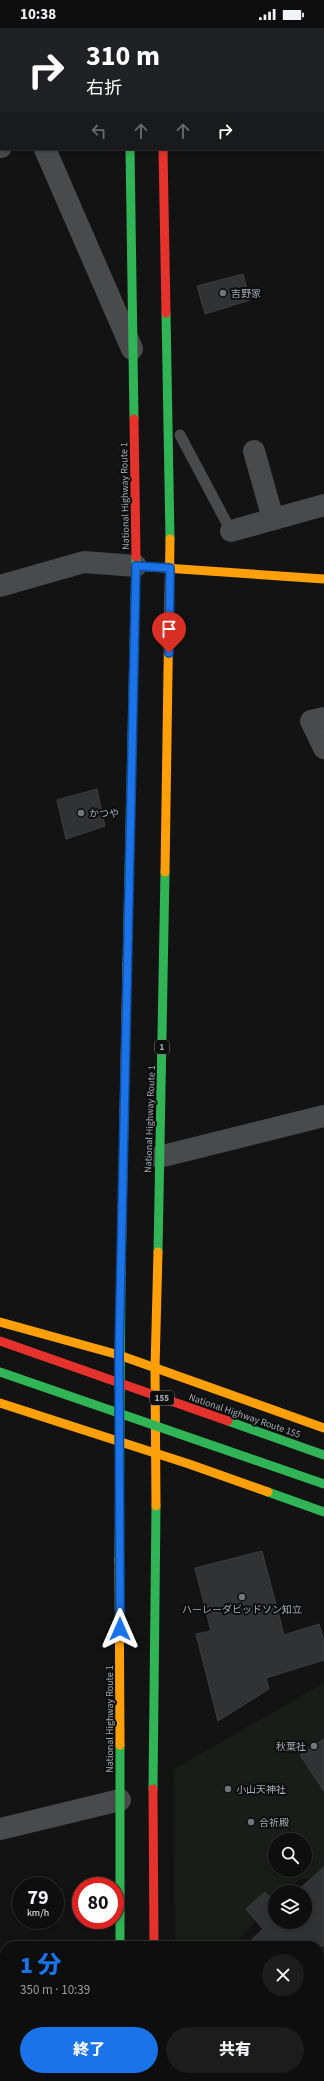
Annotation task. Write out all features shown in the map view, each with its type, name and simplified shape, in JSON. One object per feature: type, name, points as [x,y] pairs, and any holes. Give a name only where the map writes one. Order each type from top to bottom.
[{"type":"main road","name":"National Highway Route 1","points":[[120,1941],[119,1355],[136,566],[130,150]]},
{"type":"main road","name":"National Highway Route 1","points":[[154,1941],[153,1777],[156,1454],[155,1368],[164,956],[170,568],[163,150]]},
{"type":"main road","points":[[136,566],[324,580]]},
{"type":"main road","name":"155","points":[[0,1322],[89,1348],[119,1355],[324,1428]]},
{"type":"main road","name":"National Highway Route 155","points":[[0,1341],[324,1455]]},
{"type":"main road","points":[[0,1372],[324,1484]]},
{"type":"main road","points":[[0,1403],[156,1454],[324,1512]]},
{"type":"street","points":[[45,150],[132,349]]},
{"type":"street","points":[[254,451],[273,519]]},
{"type":"street","points":[[231,531],[324,505]]},
{"type":"street","points":[[0,586],[84,562],[136,566]]},
{"type":"street","points":[[324,718],[311,721],[324,748]]},
{"type":"street","points":[[159,1157],[324,1116]]},
{"type":"street","points":[[0,1829],[120,1800]]},
{"type":"lane","points":[[180,435],[231,531]]},
{"type":"shaded area","points":[[324,1683],[324,1874],[312,1877],[312,1833],[268,1833],[268,1877],[312,1877],[299,1880],[293,1885],[268,1885],[268,1908],[237,1941],[175,1941],[174,1769]]},
{"type":"building","name":"吉野家","points":[[243,274],[250,300],[205,314],[197,286]]},
{"type":"building","name":"かつや","points":[[97,789],[105,826],[66,839],[57,800]]},
{"type":"building","points":[[262,1551],[284,1635],[319,1624],[324,1641],[324,1660],[266,1678],[269,1689],[218,1721],[196,1634],[211,1631],[195,1568]]},
{"type":"building","points":[[324,1739],[324,1791],[300,1755]]},
{"type":"building","points":[[324,1867],[324,1941],[250,1941],[263,1929],[246,1909],[265,1892],[268,1895],[268,1929],[312,1929],[312,1885],[304,1885]]},
{"type":"traffic: fast","points":[[130,150],[134,419]]},
{"type":"traffic: fast","points":[[166,313],[170,539]]},
{"type":"traffic: fast","points":[[127,964],[136,557]]},
{"type":"traffic: fast","points":[[158,1252],[165,872]]},
{"type":"traffic: fast","points":[[119,1559],[121,1273]]},
{"type":"traffic: fast","points":[[0,1372],[324,1484]]},
{"type":"traffic: fast","points":[[228,1421],[324,1455]]},
{"type":"traffic: fast","points":[[268,1492],[324,1512]]},
{"type":"traffic: fast","points":[[153,1789],[156,1506]]},
{"type":"traffic: fast","points":[[120,1745],[120,1941]]},
{"type":"traffic: slow","points":[[165,872],[170,539]]},
{"type":"traffic: slow","points":[[136,566],[324,579]]},
{"type":"traffic: slow","points":[[121,1273],[127,964]]},
{"type":"traffic: slow","points":[[156,1506],[155,1368],[158,1252]]},
{"type":"traffic: slow","points":[[0,1322],[119,1355],[324,1428]]},
{"type":"traffic: slow","points":[[0,1403],[189,1464],[268,1492]]},
{"type":"traffic: slow","points":[[119,1559],[120,1745]]},
{"type":"traffic: jam","points":[[163,150],[166,313]]},
{"type":"traffic: jam","points":[[134,419],[136,557]]},
{"type":"traffic: jam","points":[[0,1341],[228,1421]]},
{"type":"traffic: jam","points":[[153,1789],[154,1941]]},
{"type":"place","name":"吉野家","points":[[223,293]]},
{"type":"place","name":"かつや","points":[[81,813]]},
{"type":"place","name":"ハーレーダビッドソン知立","points":[[242,1597]]},
{"type":"place","name":"秋葉社","points":[[314,1746]]},
{"type":"place","name":"小山天神社","points":[[228,1789]]},
{"type":"place","name":"合祈殿","points":[[251,1822]]},
{"type":"route","points":[[120,1629],[119,1355],[136,566],[170,568],[169,653]]}]
